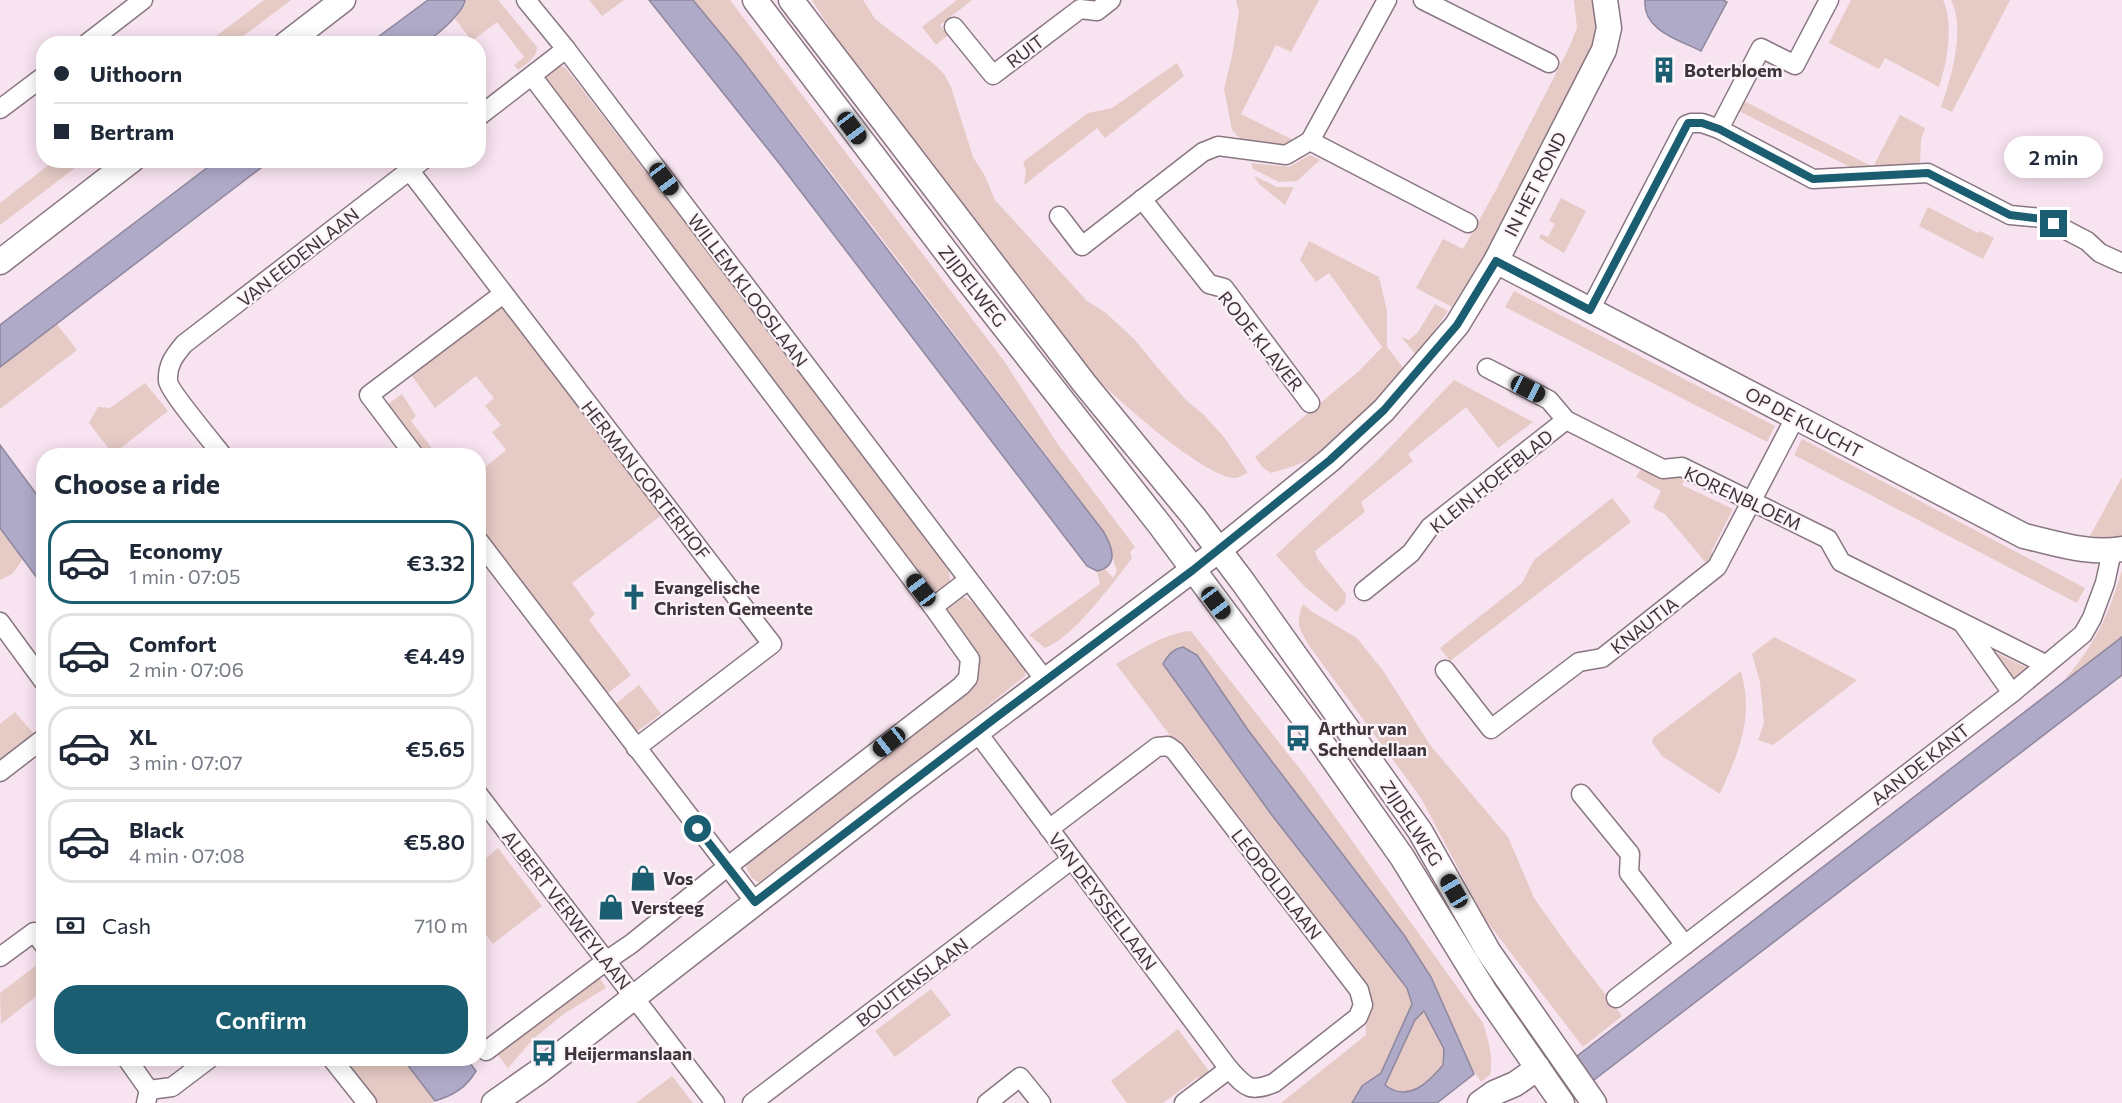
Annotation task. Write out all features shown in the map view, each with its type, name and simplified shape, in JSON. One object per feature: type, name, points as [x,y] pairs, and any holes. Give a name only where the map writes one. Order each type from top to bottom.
[{"type":"main road","points":[[296,36],[342,0]]},
{"type":"main road","name":"ZIJDELWEG","points":[[755,0],[963,274],[1160,525],[1312,729],[1402,857],[1485,992],[1562,1103]]},
{"type":"main road","name":"ZIJDELWEG","points":[[791,0],[1084,383],[1219,550],[1419,831],[1488,951],[1594,1103]]},
{"type":"main road","name":"IN HET ROND","points":[[1219,550],[1330,460],[1384,410],[1457,325],[1496,261],[1604,50],[1610,28],[1605,0]]},
{"type":"main road","points":[[0,262],[122,168]]},
{"type":"main road","name":"OP DE KLUCHT","points":[[1496,261],[2024,536],[2070,547],[2117,550]]},
{"type":"main road","points":[[494,1103],[1045,680],[1219,550]]},
{"type":"main road","points":[[1487,1098],[1515,1084],[1536,1066]]},
{"type":"street","points":[[96,36],[143,0]]},
{"type":"street","name":"WILLEM KLOOSLAAN","points":[[526,0],[566,49],[1045,680]]},
{"type":"street","name":"RUIT","points":[[954,27],[993,75],[1080,9],[1097,11],[1111,0]]},
{"type":"street","points":[[1059,216],[1082,246],[1203,152],[1218,146],[1286,155],[1310,141],[1387,0]]},
{"type":"street","points":[[1423,0],[1549,63]]},
{"type":"street","points":[[1719,129],[1761,48],[1795,65],[1829,0]]},
{"type":"street","points":[[486,111],[566,49]]},
{"type":"street","points":[[486,1051],[631,944],[961,686],[968,678],[970,659],[532,76]]},
{"type":"street","points":[[0,109],[36,81]]},
{"type":"street","points":[[1590,310],[1688,123],[1702,123],[1719,129],[1813,179],[1928,173],[2010,215],[2043,219],[2087,241],[2100,253],[2122,263]]},
{"type":"street","points":[[1310,141],[1468,223]]},
{"type":"street","name":"VAN EEDENLAAN","points":[[217,448],[168,384],[169,364],[175,355],[184,344],[413,168]]},
{"type":"street","name":"HERMAN GORTERHOF","points":[[417,168],[503,294],[772,644],[636,748]]},
{"type":"street","name":"RODE KLAVER","points":[[1142,199],[1209,284],[1224,288],[1310,403]]},
{"type":"street","points":[[409,448],[369,395],[503,294]]},
{"type":"street","name":"KORENBLOEM","points":[[1487,368],[1549,400],[1566,420],[1663,469],[1682,467],[1828,539],[1841,562],[2039,661]]},
{"type":"street","name":"KNAUTIA","points":[[1445,670],[1491,729],[1580,662],[1602,658],[1717,567],[1795,418]]},
{"type":"street","name":"KLEIN HOEFBLAD","points":[[1364,591],[1411,553],[1430,526],[1566,420]]},
{"type":"street","name":"AAN DE KANT","points":[[1616,998],[2012,693],[2083,634],[2092,618],[2117,550]]},
{"type":"street","points":[[486,551],[755,902]]},
{"type":"street","points":[[933,607],[968,581]]},
{"type":"street","points":[[0,622],[36,671]]},
{"type":"street","name":"KORENBLOEM","points":[[1962,622],[2012,693]]},
{"type":"street","name":"VAN DEYSSELLAAN","points":[[977,732],[1229,1069]]},
{"type":"street","points":[[0,772],[36,744]]},
{"type":"street","name":"LEOPOLDLAAN","points":[[1049,829],[1157,747],[1168,746],[1176,751],[1359,990],[1363,1005],[1358,1017],[1274,1083],[1259,1089],[1247,1087],[1229,1069]]},
{"type":"street","points":[[1581,794],[1630,854],[1629,873],[1685,945]]},
{"type":"street","name":"ALBERT VERWEYLAAN","points":[[486,804],[714,1103]]},
{"type":"street","name":"BOUTENSLAAN","points":[[752,1103],[1071,860]]},
{"type":"street","points":[[0,957],[34,932],[36,935]]},
{"type":"street","points":[[131,1066],[148,1096],[172,1087],[200,1066]]},
{"type":"street","points":[[338,1066],[367,1103]]},
{"type":"street","points":[[1184,1103],[1229,1069]]},
{"type":"street","points":[[987,1103],[1020,1077],[1041,1103]]},
{"type":"shaded area","points":[[264,0],[291,0],[243,36],[216,36]]},
{"type":"shaded area","points":[[428,0],[465,0],[460,11],[434,36],[379,36]]},
{"type":"shaded area","points":[[465,0],[498,0],[537,47],[533,58],[518,70],[514,65],[524,57],[497,22],[479,36],[468,36],[455,19],[465,5]]},
{"type":"shaded area","points":[[589,0],[624,0],[602,16]]},
{"type":"shaded area","points":[[649,0],[693,0],[740,57],[1103,531],[1111,549],[1109,565],[1097,571],[1087,566],[779,163]]},
{"type":"shaded area","points":[[693,0],[730,0],[1004,361],[1057,443],[1135,547],[1130,552],[1132,558],[1104,595],[1080,622],[1056,642],[1045,648],[1029,635],[1100,584],[1097,571],[1105,569],[1113,578],[1117,571],[1109,541],[839,183]]},
{"type":"shaded area","points":[[812,0],[863,0],[875,19],[944,74],[951,87],[973,157],[985,176],[995,200],[1087,301],[1106,313],[1135,340],[1188,402],[1203,414],[1224,437],[1248,473],[1235,478],[1220,474],[1201,464],[1131,410],[1081,363],[859,75]]},
{"type":"shaded area","points":[[957,0],[972,0],[940,25],[948,35],[936,45],[922,27]]},
{"type":"shaded area","points":[[1236,0],[1319,0],[1291,52],[1276,45],[1241,114],[1295,141],[1283,147],[1242,141],[1232,130],[1224,89],[1239,12]]},
{"type":"shaded area","points":[[1574,0],[1596,0],[1598,36],[1503,225],[1452,307],[1416,288],[1443,239],[1463,249],[1496,190],[1568,50],[1577,28]]},
{"type":"shaded area","points":[[1645,0],[1723,0],[1727,2],[1701,51],[1664,33],[1656,26],[1649,19]]},
{"type":"shaded area","points":[[1851,0],[1943,0],[1949,31],[1945,67],[1939,87],[1885,58],[1879,69],[1829,43]]},
{"type":"shaded area","points":[[1951,0],[2010,0],[1952,112],[1941,107],[1953,68],[1957,39],[1955,11]]},
{"type":"shaded area","points":[[1177,63],[1184,76],[1105,138],[1097,128],[1024,185],[1026,170],[1023,162],[1088,113],[1112,108]]},
{"type":"shaded area","points":[[560,66],[565,67],[902,506],[949,570],[950,582],[946,588],[934,591],[926,588],[544,79]]},
{"type":"shaded area","points":[[1744,101],[1873,167],[1900,115],[1925,128],[1921,139],[1920,166],[1852,168],[1739,111]]},
{"type":"shaded area","points":[[1310,155],[1320,160],[1297,181],[1279,182],[1253,169],[1251,163],[1289,167]]},
{"type":"shaded area","points":[[45,168],[75,168],[0,225],[0,203]]},
{"type":"shaded area","points":[[207,168],[261,168],[0,367],[0,325]]},
{"type":"shaded area","points":[[1254,176],[1277,187],[1294,187],[1285,205],[1260,185]]},
{"type":"shaded area","points":[[1561,198],[1586,211],[1564,253],[1539,238],[1541,234],[1548,237],[1555,224],[1549,221]]},
{"type":"shaded area","points":[[1928,207],[1978,233],[1980,231],[1994,238],[1983,259],[1919,226]]},
{"type":"shaded area","points":[[1309,241],[1379,277],[1387,311],[1387,347],[1405,370],[1325,453],[1271,473],[1263,468],[1255,457],[1359,371],[1382,347],[1329,273],[1316,282],[1300,260]]},
{"type":"shaded area","points":[[1514,291],[1775,426],[1767,442],[1505,307]]},
{"type":"shaded area","points":[[499,300],[663,514],[572,583],[595,614],[589,620],[631,675],[604,696],[486,542],[486,467],[506,450],[492,432],[501,425],[485,406],[494,398],[476,376],[435,408],[407,369]]},
{"type":"shaded area","points":[[1435,304],[1448,311],[1417,356],[1401,337],[1409,340],[1418,332]]},
{"type":"shaded area","points":[[56,323],[77,350],[0,409],[0,367]]},
{"type":"shaded area","points":[[1454,380],[1533,422],[1498,448],[1466,407],[1408,454],[1413,461],[1361,502],[1365,512],[1315,551],[1317,558],[1346,594],[1345,603],[1336,612],[1305,587],[1276,555],[1381,457]]},
{"type":"shaded area","points":[[145,383],[168,411],[121,448],[108,448],[89,423],[98,407],[110,408]]},
{"type":"shaded area","points":[[402,394],[416,416],[411,421],[432,448],[414,448],[383,408]]},
{"type":"shaded area","points":[[1802,439],[2085,588],[2077,603],[1794,455]]},
{"type":"shaded area","points":[[0,445],[36,494],[36,577],[0,528]]},
{"type":"shaded area","points":[[1643,466],[1686,477],[1682,485],[1733,509],[1711,552],[1719,556],[1712,570],[1665,514],[1653,508],[1661,491],[1636,477]]},
{"type":"shaded area","points":[[2122,477],[2122,538],[2090,536]]},
{"type":"shaded area","points":[[1612,498],[1631,522],[1450,661],[1440,648],[1522,583],[1534,560]]},
{"type":"shaded area","points":[[0,528],[23,559],[12,574],[0,580]]},
{"type":"shaded area","points":[[2122,570],[2122,637],[2061,684],[2099,631]]},
{"type":"shaded area","points":[[958,597],[964,597],[972,602],[1018,655],[1026,667],[1025,676],[762,885],[751,877],[746,867],[748,857],[970,688],[979,674],[977,660],[947,618],[947,609]]},
{"type":"shaded area","points":[[1303,604],[1357,638],[1384,672],[1430,745],[1508,837],[1534,898],[1622,1016],[1583,1047],[1485,919],[1421,798],[1310,647],[1299,627]]},
{"type":"shaded area","points":[[1191,631],[1304,774],[1483,1023],[1491,1062],[1490,1075],[1481,1082],[1469,1064],[1431,977],[1404,935],[1248,730],[1197,655],[1184,647],[1171,653],[1163,664],[1271,814],[1407,988],[1412,1004],[1381,1073],[1362,1086],[1352,1103],[1281,1103],[1366,1035],[1365,990],[1357,970],[1189,751],[1172,738],[1116,664],[1161,639]]},
{"type":"shaded area","points":[[1774,637],[1857,680],[1773,745],[1758,740],[1764,723],[1760,682],[1752,654]]},
{"type":"shaded area","points":[[2122,637],[2122,675],[1590,1083],[1572,1060]]},
{"type":"shaded area","points":[[1183,647],[1197,655],[1248,730],[1404,935],[1431,977],[1474,1074],[1437,1103],[1352,1103],[1362,1086],[1381,1073],[1412,1004],[1407,988],[1271,814],[1163,664],[1171,653]],"holes":[[[1424,1011],[1444,1049],[1443,1065],[1424,1084],[1402,1092],[1385,1085],[1415,1020]]]},
{"type":"shaded area","points":[[1985,647],[2035,672],[2015,686]]},
{"type":"shaded area","points":[[1741,671],[1745,688],[1745,720],[1738,749],[1720,794],[1662,756],[1652,742],[1653,738]]},
{"type":"shaded area","points":[[639,685],[661,714],[635,733],[613,708]]},
{"type":"shaded area","points":[[15,712],[33,733],[29,740],[0,762],[0,724]]},
{"type":"shaded area","points":[[498,848],[542,906],[493,944],[486,935],[486,858]]},
{"type":"shaded area","points":[[36,966],[36,996],[1,1024],[0,993]]},
{"type":"shaded area","points":[[597,973],[606,988],[565,1013],[534,1038],[508,1068],[495,1051]]},
{"type":"shaded area","points":[[931,989],[951,1015],[895,1057],[875,1031]]},
{"type":"shaded area","points":[[1424,1010],[1444,1049],[1443,1065],[1431,1079],[1417,1089],[1410,1092],[1394,1090],[1385,1085],[1415,1020]]},
{"type":"shaded area","points":[[1178,1029],[1211,1074],[1201,1082],[1198,1077],[1163,1103],[1127,1103],[1111,1081]]},
{"type":"shaded area","points":[[408,1066],[435,1101],[432,1103],[375,1103],[349,1067]]},
{"type":"shaded area","points":[[408,1066],[472,1066],[476,1071],[468,1082],[459,1090],[435,1101]]},
{"type":"shaded area","points":[[672,1076],[693,1103],[636,1103]]},
{"type":"place","name":"Boterbloem","points":[[1664,70]]},
{"type":"place","name":"Evangelische Christen Gemeente","points":[[634,597]]},
{"type":"place","name":"Arthur van Schendellaan","points":[[1298,738]]},
{"type":"place","name":"Vos","points":[[643,878]]},
{"type":"place","name":"Versteeg","points":[[611,907]]},
{"type":"place","name":"Heijermanslaan","points":[[544,1053]]},
{"type":"route","points":[[698,829],[755,902],[1193,570],[1330,460],[1384,410],[1457,325],[1496,261],[1590,310],[1688,123],[1702,123],[1719,129],[1813,179],[1928,173],[2010,215],[2043,219],[2054,224]]}]
